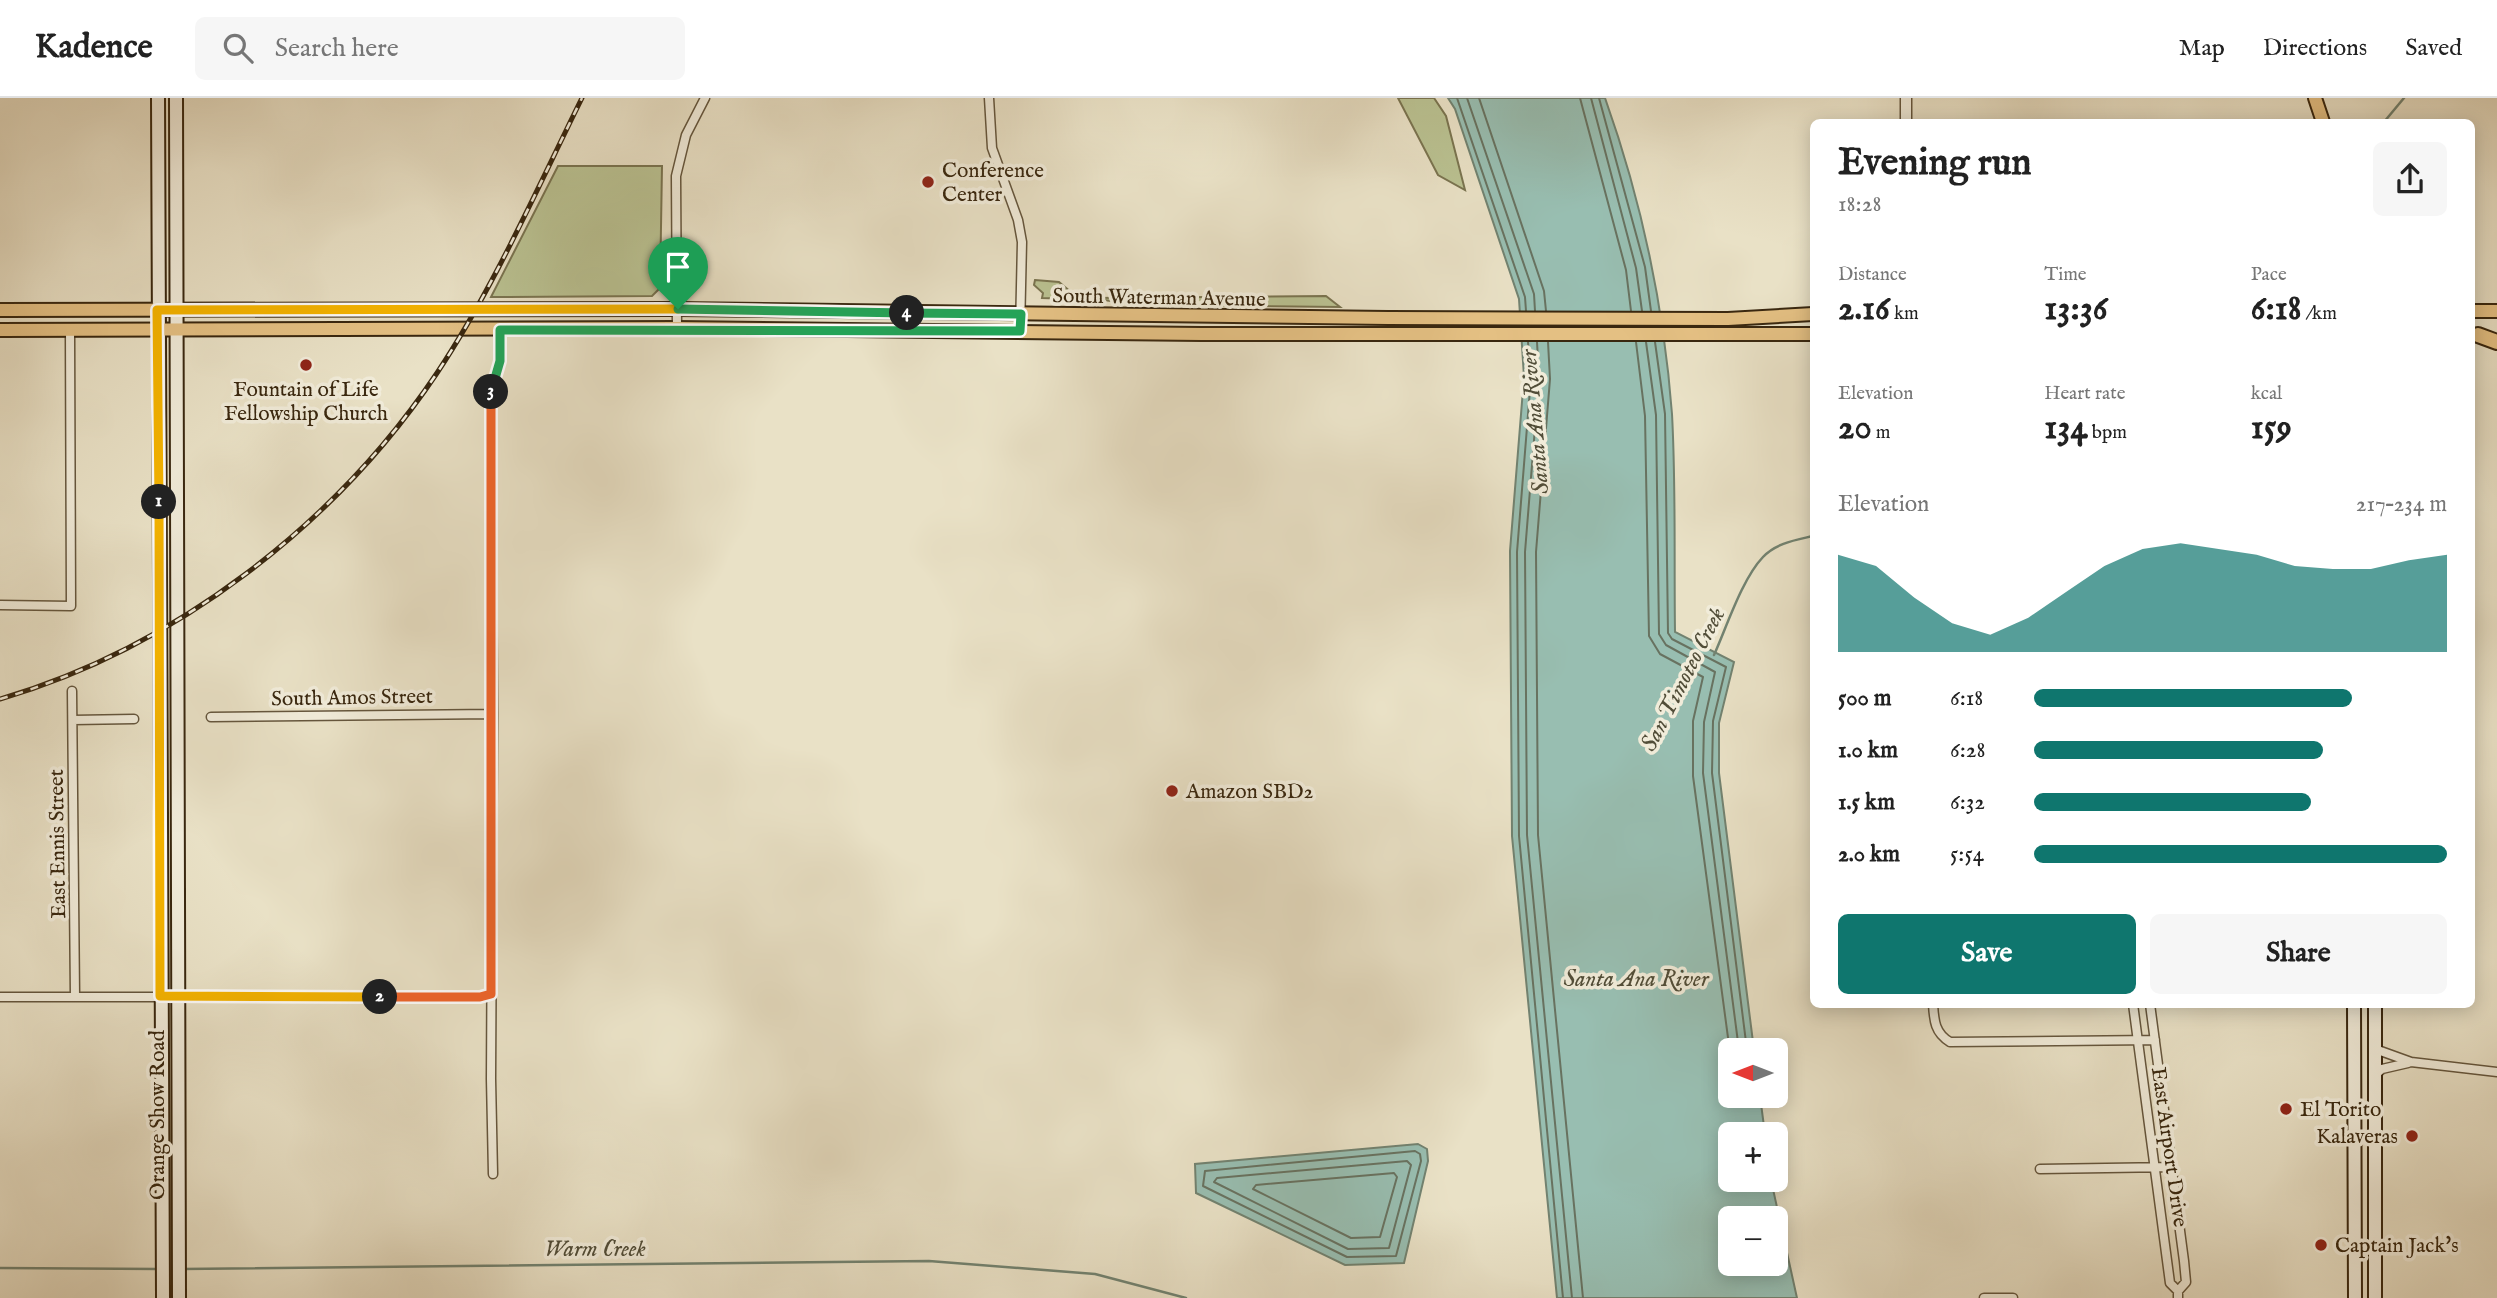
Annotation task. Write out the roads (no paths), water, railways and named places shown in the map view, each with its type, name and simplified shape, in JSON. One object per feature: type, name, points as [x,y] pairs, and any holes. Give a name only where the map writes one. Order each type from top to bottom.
[{"type":"highway","points":[[2475,335],[2497,342]]},
{"type":"main road","name":"Orange Show Road","points":[[158,98],[163,1298]]},
{"type":"main road","name":"Orange Show Road","points":[[176,98],[174,330],[179,1298]]},
{"type":"main road","points":[[2315,98],[2322,119]]},
{"type":"main road","name":"South Waterman Avenue","points":[[0,310],[678,309],[1388,318],[1675,318],[1810,314]]},
{"type":"main road","points":[[2475,311],[2497,311]]},
{"type":"main road","name":"South Waterman Avenue","points":[[0,330],[677,328],[1388,334],[1810,334]]},
{"type":"main road","points":[[2475,335],[2497,334]]},
{"type":"main road","points":[[2354,1008],[2355,1298]]},
{"type":"main road","points":[[2375,1008],[2375,1298]]},
{"type":"street","points":[[677,328],[676,176],[686,135],[705,98]]},
{"type":"street","points":[[989,98],[992,148],[1018,220],[1021,242],[1020,331]]},
{"type":"street","points":[[1906,98],[1906,119]]},
{"type":"street","points":[[0,605],[71,606],[70,330]]},
{"type":"street","points":[[494,1174],[491,994],[494,714],[491,391],[500,361],[500,330]]},
{"type":"street","name":"East Ennis Street","points":[[72,691],[75,997]]},
{"type":"street","name":"South Amos Street","points":[[211,717],[494,714]]},
{"type":"street","points":[[73,720],[134,719]]},
{"type":"street","points":[[0,997],[480,997],[491,994]]},
{"type":"street","points":[[1933,1008],[1934,1021],[1940,1036],[1959,1043],[2155,1040]]},
{"type":"street","name":"East Airport Drive","points":[[2134,1008],[2170,1283],[2178,1294],[2186,1282],[2151,1008]]},
{"type":"street","points":[[2375,1049],[2411,1062],[2497,1072]]},
{"type":"street","points":[[2375,1076],[2382,1069],[2411,1062]]},
{"type":"street","points":[[2040,1169],[2172,1167]]},
{"type":"street","points":[[1984,1298],[2013,1298]]},
{"type":"water","name":"Santa Ana River","points":[[1448,98],[1605,98],[1640,214],[1663,334],[1672,414],[1675,632],[1734,662],[1719,723],[1719,773],[1752,1038],[1718,1038],[1718,1108],[1762,1108],[1763,1122],[1718,1122],[1718,1192],[1774,1192],[1777,1206],[1718,1206],[1718,1276],[1788,1276],[1788,1257],[1797,1298],[1557,1298],[1512,836],[1510,551],[1524,377],[1519,299],[1455,109]]},
{"type":"water","points":[[1418,1144],[1427,1149],[1428,1161],[1404,1263],[1345,1265],[1196,1193],[1195,1164]]},
{"type":"waterway","name":"San Timoteo Creek","points":[[2386,119],[2404,98]]},
{"type":"waterway","name":"San Timoteo Creek","points":[[1714,655],[1755,566],[1768,552],[1780,545],[1810,537]]},
{"type":"waterway","name":"Warm Creek","points":[[182,1269],[929,1261],[1095,1274],[1186,1298]]},
{"type":"waterway","name":"Warm Creek","points":[[0,1268],[158,1269]]},
{"type":"railway","points":[[0,699],[65,677],[128,648],[189,613],[246,574],[300,529],[351,480],[396,428],[458,340],[514,238],[582,98]]},
{"type":"place","name":"Conference Center","points":[[928,182]]},
{"type":"place","name":"Fountain of Life Fellowship Church","points":[[306,365]]},
{"type":"place","name":"Amazon SBD2","points":[[1172,791]]},
{"type":"place","name":"El Torito","points":[[2286,1109]]},
{"type":"place","name":"Kalaveras","points":[[2412,1136]]},
{"type":"place","name":"Captain Jack's","points":[[2321,1245]]}]
